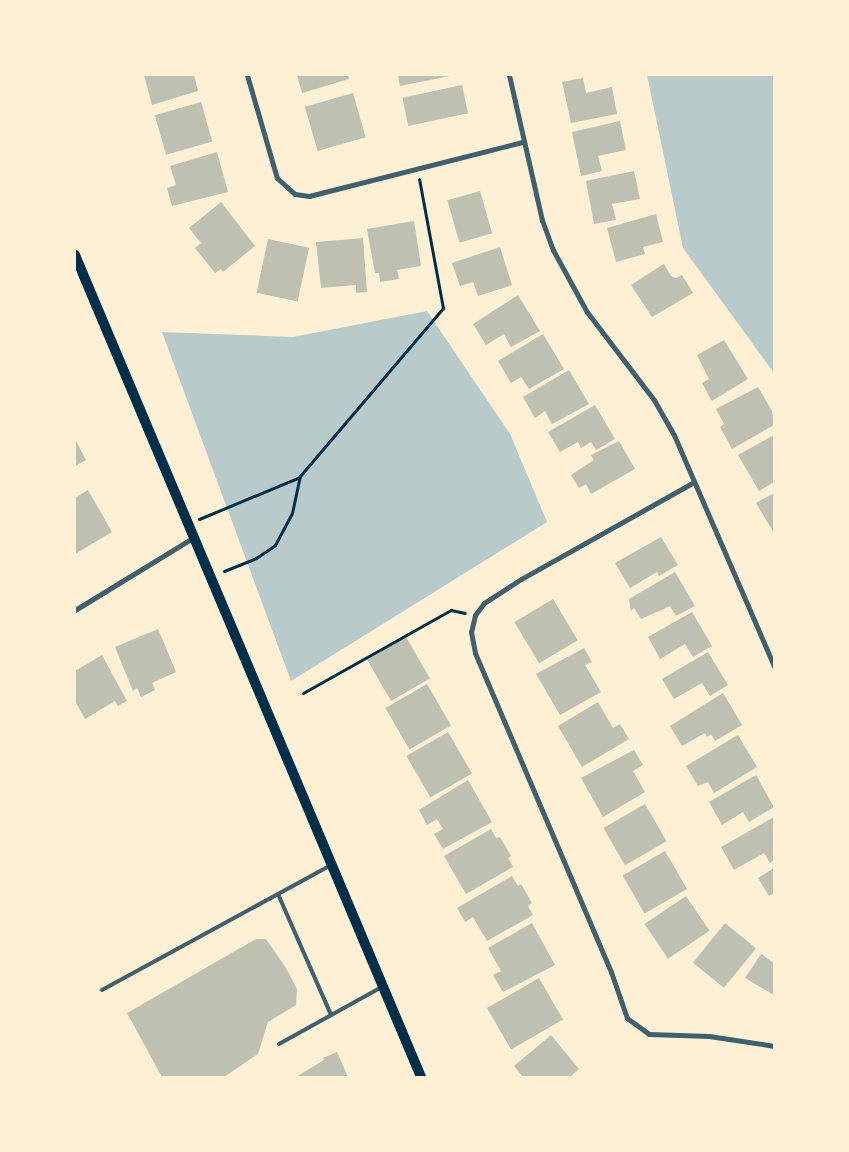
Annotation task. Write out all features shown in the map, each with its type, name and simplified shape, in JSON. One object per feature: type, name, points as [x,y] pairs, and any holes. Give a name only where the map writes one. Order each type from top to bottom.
[{"type":"main road","points":[[75,255],[421,1077]]},
{"type":"street","points":[[247,75],[277,178],[295,194],[309,196],[523,142]]},
{"type":"street","points":[[509,75],[542,220],[569,282],[606,338],[654,400],[674,435],[774,666]]},
{"type":"street","points":[[694,482],[521,579],[484,604],[475,615],[471,632],[476,653],[611,972],[627,1018],[649,1034],[709,1036],[774,1046]]},
{"type":"street","points":[[75,610],[195,537]]},
{"type":"lane","points":[[102,990],[332,864]]},
{"type":"lane","points":[[278,894],[331,1014]]},
{"type":"lane","points":[[279,1044],[383,986]]},
{"type":"path","points":[[189,524],[300,476],[443,308],[417,168]]},
{"type":"path","points":[[211,576],[256,558],[275,544],[292,513],[300,476]]},
{"type":"path","points":[[303,693],[451,610],[475,615]]},
{"type":"shaded area","points":[[647,75],[774,75],[774,373],[683,248]]},
{"type":"shaded area","points":[[427,311],[510,434],[547,522],[291,681],[162,332],[293,337]]},
{"type":"building","points":[[144,75],[194,75],[198,91],[152,105]]},
{"type":"building","points":[[297,75],[348,75],[349,79],[302,93]]},
{"type":"building","points":[[398,75],[450,75],[450,76],[400,86]]},
{"type":"building","points":[[583,78],[586,93],[612,87],[617,114],[571,123],[562,82]]},
{"type":"building","points":[[462,85],[468,113],[408,126],[402,98]]},
{"type":"building","points":[[353,93],[366,137],[318,151],[305,107]]},
{"type":"building","points":[[201,102],[212,141],[166,155],[155,115]]},
{"type":"building","points":[[620,121],[626,150],[598,156],[602,171],[581,176],[572,132]]},
{"type":"building","points":[[217,152],[228,192],[172,206],[167,188],[176,185],[170,166]]},
{"type":"building","points":[[634,171],[640,199],[612,204],[616,220],[594,224],[586,181]]},
{"type":"building","points":[[480,191],[492,233],[459,243],[447,200]]},
{"type":"building","points":[[221,202],[255,246],[223,272],[221,269],[215,273],[195,248],[201,243],[189,228]]},
{"type":"building","points":[[656,214],[663,242],[643,247],[645,254],[616,262],[607,228]]},
{"type":"building","points":[[414,221],[421,266],[397,270],[399,279],[380,282],[379,273],[375,273],[367,229]]},
{"type":"building","points":[[363,238],[367,292],[356,293],[356,285],[321,288],[316,242]]},
{"type":"building","points":[[268,239],[309,248],[298,302],[257,293]]},
{"type":"building","points":[[500,247],[512,285],[478,296],[473,282],[460,286],[452,263]]},
{"type":"building","points":[[664,264],[671,276],[676,278],[682,275],[693,293],[652,317],[631,285]]},
{"type":"building","points":[[518,295],[540,331],[511,347],[504,334],[486,345],[473,324]]},
{"type":"building","points":[[543,334],[564,369],[529,389],[521,377],[511,383],[498,361]]},
{"type":"building","points":[[724,340],[748,379],[712,401],[702,383],[709,379],[697,355]]},
{"type":"building","points":[[569,370],[589,404],[552,424],[545,411],[535,418],[523,397]]},
{"type":"building","points":[[758,387],[772,411],[774,425],[732,449],[720,427],[724,424],[716,409]]},
{"type":"building","points":[[595,405],[615,439],[596,450],[591,442],[581,448],[578,442],[560,452],[548,432]]},
{"type":"building","points":[[774,435],[774,482],[759,491],[738,455]]},
{"type":"building","points":[[75,439],[86,460],[75,466]]},
{"type":"building","points":[[619,441],[635,469],[591,494],[586,484],[579,488],[571,475],[594,460],[591,455]]},
{"type":"building","points":[[88,490],[112,532],[75,554],[75,498]]},
{"type":"building","points":[[774,493],[774,533],[756,503]]},
{"type":"building","points":[[661,537],[678,565],[659,576],[657,572],[630,588],[615,563]]},
{"type":"building","points":[[675,572],[695,606],[676,616],[670,606],[641,619],[634,608],[631,611],[629,599]]},
{"type":"building","points":[[553,599],[578,640],[539,663],[514,622]]},
{"type":"building","points":[[692,612],[712,646],[693,657],[685,644],[660,659],[648,637]]},
{"type":"building","points":[[158,629],[176,672],[152,683],[155,690],[141,697],[137,688],[133,691],[115,647]]},
{"type":"building","points":[[406,637],[430,679],[391,701],[367,660]]},
{"type":"building","points":[[584,648],[592,662],[585,665],[601,692],[560,715],[536,674]]},
{"type":"building","points":[[708,652],[728,685],[710,696],[702,683],[674,699],[662,679]]},
{"type":"building","points":[[102,655],[127,701],[118,706],[115,701],[85,719],[75,701],[75,671]]},
{"type":"building","points":[[427,684],[451,726],[409,750],[385,708]]},
{"type":"building","points":[[723,693],[742,725],[715,741],[711,734],[707,737],[705,733],[682,746],[670,726]]},
{"type":"building","points":[[598,702],[613,728],[620,724],[629,739],[582,767],[558,726]]},
{"type":"building","points":[[448,732],[472,774],[430,798],[406,756]]},
{"type":"building","points":[[738,735],[757,767],[714,793],[708,782],[698,786],[686,766]]},
{"type":"building","points":[[634,750],[643,765],[633,771],[645,792],[603,817],[581,778]]},
{"type":"building","points":[[756,775],[774,807],[749,822],[743,812],[722,825],[709,802]]},
{"type":"building","points":[[468,780],[492,822],[443,849],[434,834],[443,829],[437,819],[427,825],[419,810]]},
{"type":"building","points":[[645,804],[666,841],[625,865],[603,828]]},
{"type":"building","points":[[774,817],[774,860],[770,863],[764,853],[734,870],[721,847]]},
{"type":"building","points":[[491,829],[496,838],[500,837],[511,856],[508,858],[513,867],[466,894],[444,856]]},
{"type":"building","points":[[665,851],[687,889],[645,914],[623,876]]},
{"type":"building","points":[[774,868],[774,893],[769,896],[758,878]]},
{"type":"building","points":[[512,876],[518,886],[521,884],[532,903],[528,906],[533,915],[487,941],[473,917],[465,922],[457,908]]},
{"type":"building","points":[[686,896],[709,931],[668,959],[645,924]]},
{"type":"building","points":[[532,923],[555,965],[503,992],[493,975],[501,971],[488,948]]},
{"type":"building","points":[[725,923],[756,948],[724,988],[693,963]]},
{"type":"building","points":[[256,939],[266,939],[286,968],[297,989],[296,1005],[268,1022],[258,1054],[224,1077],[162,1077],[127,1013]]},
{"type":"building","points":[[761,954],[774,963],[774,995],[745,978]]},
{"type":"building","points":[[539,978],[563,1020],[511,1050],[487,1008]]},
{"type":"building","points":[[551,1035],[579,1069],[570,1077],[523,1077],[514,1066]]},
{"type":"building","points":[[337,1052],[348,1077],[296,1077],[324,1060],[323,1058]]}]
